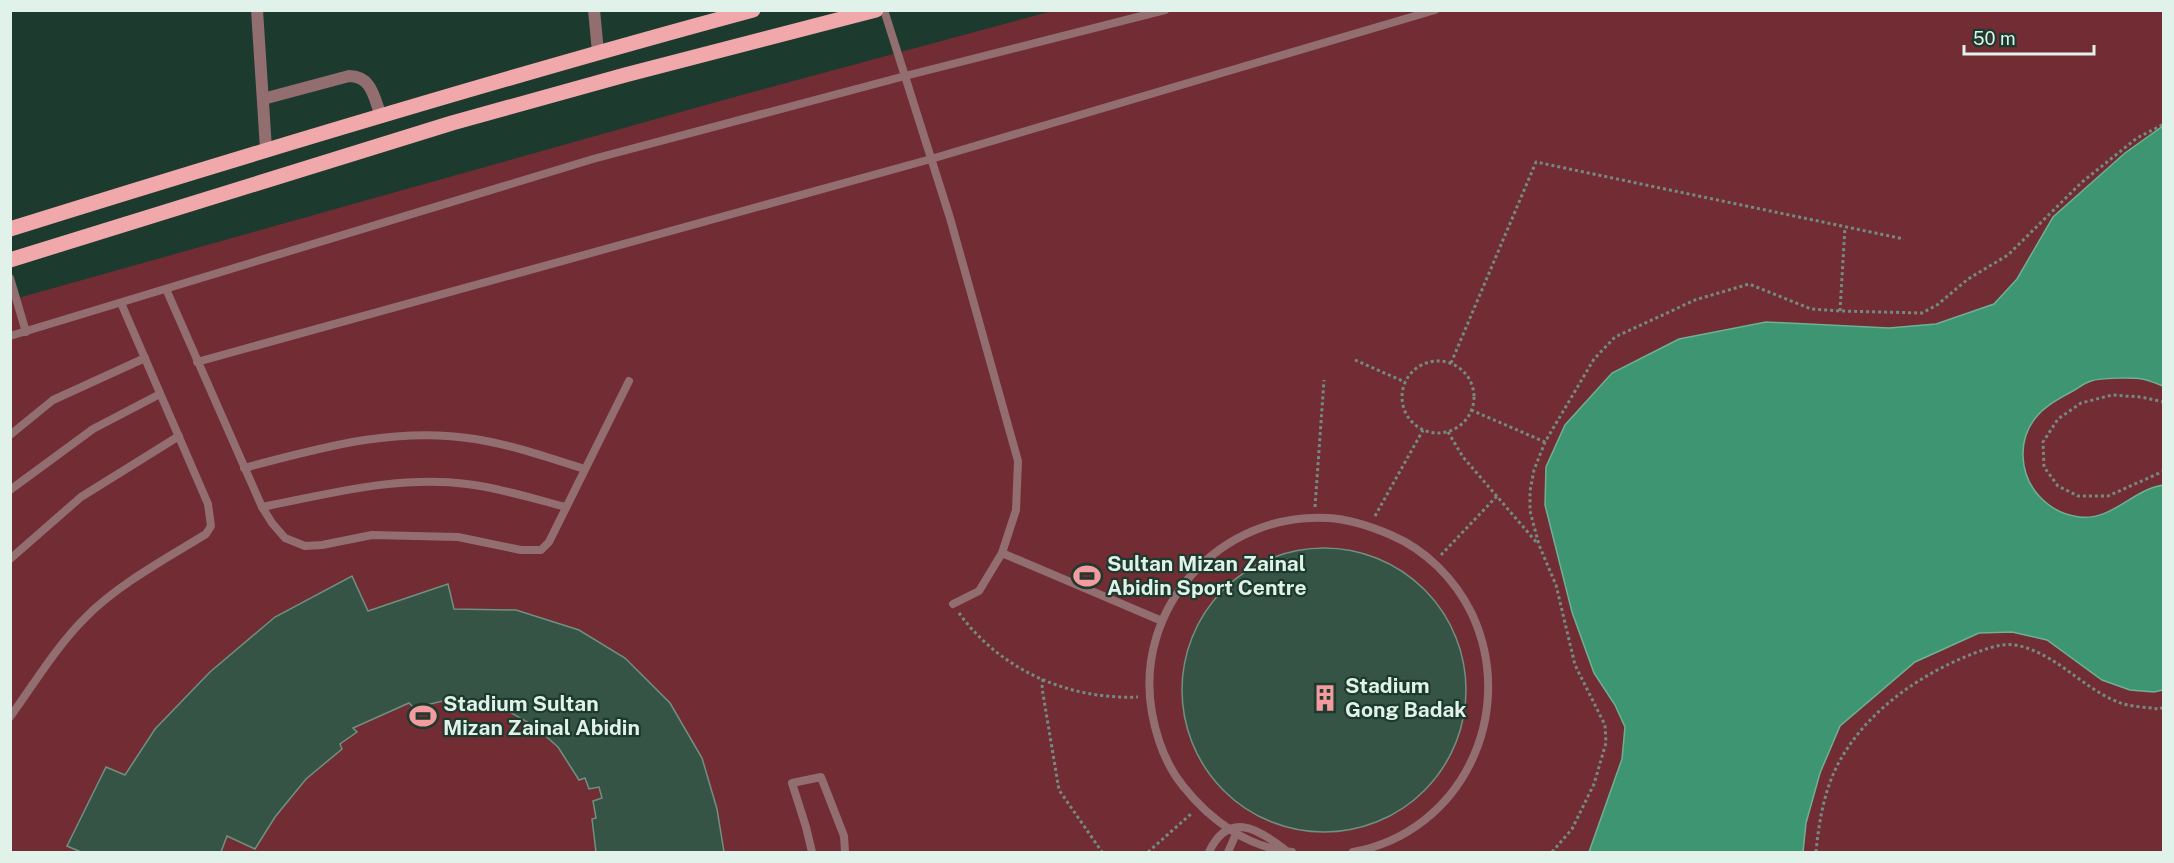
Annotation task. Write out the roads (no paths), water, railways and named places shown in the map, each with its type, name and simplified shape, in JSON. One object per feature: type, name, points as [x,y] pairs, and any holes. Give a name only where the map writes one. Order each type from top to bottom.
[{"type":"main road","points":[[10,229],[266,149],[598,52],[753,10]]},
{"type":"main road","points":[[10,260],[452,123],[625,75],[876,10]]},
{"type":"street","points":[[257,10],[266,149]]},
{"type":"street","points":[[594,10],[598,52]]},
{"type":"street","points":[[263,99],[349,76],[357,76],[363,78],[368,84],[381,116]]},
{"type":"lane","points":[[884,10],[953,228],[1018,461],[1016,510],[1002,553],[979,591],[953,604]]},
{"type":"lane","points":[[10,336],[593,159],[905,76],[1166,10]]},
{"type":"lane","points":[[197,362],[931,159],[1435,10]]},
{"type":"lane","points":[[10,278],[26,332]]},
{"type":"lane","points":[[166,289],[262,507],[285,538],[304,546],[322,545],[372,535],[458,537],[521,550],[541,550],[549,542],[629,381]]},
{"type":"lane","points":[[10,717],[55,654],[85,617],[135,578],[206,534],[211,526],[208,504],[121,303]]},
{"type":"lane","points":[[10,435],[53,400],[145,358]]},
{"type":"lane","points":[[10,490],[93,429],[160,394]]},
{"type":"lane","points":[[244,468],[352,440],[417,434],[472,438],[509,445],[585,469]]},
{"type":"lane","points":[[10,559],[81,497],[179,436]]},
{"type":"lane","points":[[262,507],[358,488],[416,481],[466,484],[566,507]]},
{"type":"lane","points":[[1292,852],[1272,851],[1236,834],[1199,807],[1174,774],[1161,746],[1149,696],[1153,650],[1162,621],[1174,597],[1202,563],[1223,547],[1262,527],[1296,519],[1314,518],[1342,519],[1370,526],[1404,541],[1434,563],[1459,592],[1477,625],[1487,662],[1488,700],[1481,738],[1461,780],[1430,816],[1398,837],[1380,845],[1353,852]]},
{"type":"lane","points":[[1002,553],[1162,621]]},
{"type":"lane","points":[[812,852],[792,783],[821,777],[844,836],[845,852]]},
{"type":"lane","points":[[1209,852],[1219,835],[1233,827],[1241,827],[1271,839],[1285,852]]},
{"type":"lane","points":[[1228,852],[1236,834]]},
{"type":"place","name":"Sultan Mizan Zainal Abidin Sport Centre","points":[[1087,576]]},
{"type":"place","name":"Stadium Gong Badak","points":[[1325,698]]},
{"type":"place","name":"Stadium Sultan Mizan Zainal Abidin","points":[[423,716]]}]
